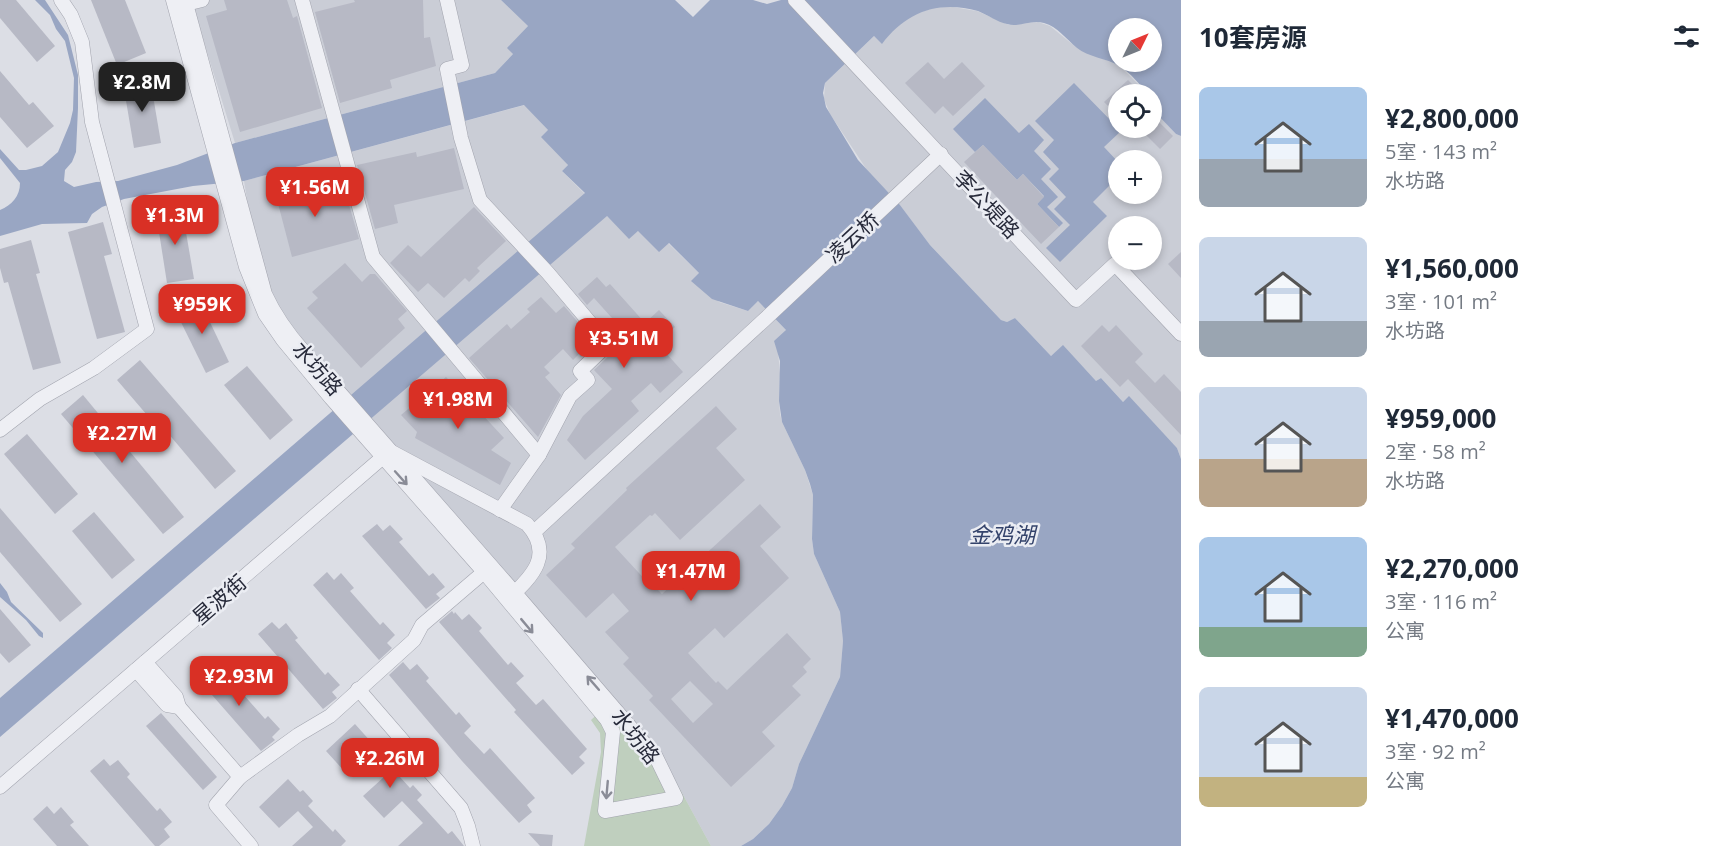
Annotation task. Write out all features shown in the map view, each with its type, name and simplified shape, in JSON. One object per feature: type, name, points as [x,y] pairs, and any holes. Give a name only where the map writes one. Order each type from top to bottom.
[{"type":"street","points":[[0,430],[35,402],[93,368],[147,329],[92,122],[81,42],[71,15],[61,0]]},
{"type":"street","points":[[180,3],[202,0]]},
{"type":"street","points":[[302,0],[373,257],[539,455]]},
{"type":"street","points":[[447,0],[462,65],[447,69],[461,138],[480,200],[548,273],[609,344],[580,371],[588,380],[570,396],[539,455],[500,510]]},
{"type":"street","name":"李公堤路","points":[[795,0],[1076,300],[1115,264],[1181,334]]},
{"type":"street","name":"水坊路","points":[[180,3],[232,192],[246,267],[265,314],[283,340],[335,395],[511,597],[657,758],[676,798],[605,811],[613,732],[611,727],[511,597],[484,572],[386,454]]},
{"type":"street","name":"凌云桥","points":[[534,532],[941,154]]},
{"type":"street","points":[[386,454],[527,524],[534,532],[539,542],[537,565],[532,576],[511,597]]},
{"type":"street","name":"星波街","points":[[0,787],[386,454]]},
{"type":"street","points":[[251,846],[216,805],[240,777],[298,735],[330,716],[414,640],[422,625],[484,572]]},
{"type":"street","points":[[140,666],[167,705],[179,707],[240,777]]},
{"type":"street","points":[[358,689],[461,808],[473,846]]},
{"type":"shaded area","points":[[191,0],[501,0],[528,26],[508,48],[513,54],[495,73],[235,143]]},
{"type":"shaded area","points":[[947,6],[977,11],[1009,25],[1038,22],[1050,26],[1077,48],[1108,61],[1108,72],[1126,72],[1138,84],[1108,84],[1108,138],[1162,138],[1162,119],[1176,134],[1181,136],[1181,459],[1177,448],[1129,397],[1123,402],[1101,378],[1096,381],[1063,346],[1051,356],[1015,318],[1007,322],[1001,320],[930,245],[900,205],[869,173],[830,114],[824,99],[825,83],[874,36],[882,43],[894,28],[910,16],[936,7]]},
{"type":"shaded area","points":[[525,105],[548,130],[568,165],[562,171],[629,238],[638,231],[668,243],[699,273],[719,302],[748,311],[758,301],[786,330],[778,351],[780,414],[805,470],[813,495],[814,554],[840,612],[843,641],[840,677],[782,806],[769,824],[753,839],[741,846],[711,846],[663,758],[296,337],[269,290],[252,229],[244,181]]},
{"type":"green space","points":[[614,699],[663,758],[711,846],[584,846],[601,752],[600,733],[591,720]]},
{"type":"water","name":"金鸡湖","points":[[35,0],[45,0],[68,35],[78,75],[76,152],[72,162],[65,170],[64,181],[74,187],[96,182],[118,181],[177,165],[235,143],[495,73],[513,54],[507,48],[528,26],[501,0],[675,0],[693,17],[710,0],[753,0],[767,4],[781,0],[1181,0],[1181,136],[1162,119],[1162,84],[1139,84],[1127,72],[1162,72],[1162,18],[1108,18],[1108,61],[1081,51],[1054,27],[1044,23],[1012,25],[978,11],[950,7],[936,8],[912,17],[891,33],[882,44],[874,36],[825,83],[823,93],[826,107],[858,160],[900,205],[930,245],[1001,320],[1007,322],[1015,318],[1051,356],[1063,345],[1096,381],[1101,378],[1123,402],[1129,396],[1177,448],[1181,459],[1181,846],[741,846],[753,839],[769,824],[782,806],[840,677],[843,641],[840,612],[814,554],[813,495],[810,484],[782,422],[779,401],[780,361],[774,341],[786,330],[758,301],[748,311],[712,299],[691,281],[699,273],[669,243],[659,252],[638,231],[629,239],[607,216],[0,737],[0,698],[585,193],[562,171],[568,165],[541,137],[548,130],[524,105],[244,181],[193,186],[124,199],[102,207],[92,214],[87,223],[42,224],[0,236],[0,210],[14,200],[19,192],[20,183],[0,158],[0,149],[19,170],[42,166],[58,152],[70,123],[73,110],[74,78],[65,41],[50,15]]},
{"type":"water","points":[[1074,83],[1108,118],[1108,138],[1114,138],[1104,147],[1108,151],[1108,187],[1093,202],[1107,216],[1060,262],[1046,248],[1070,225],[1054,209],[1066,197],[1049,179],[1059,169],[1043,152],[1054,140],[1035,121]]},
{"type":"water","points":[[985,98],[1019,133],[1029,124],[1044,140],[1034,151],[1051,169],[1041,179],[1058,197],[1047,207],[1063,223],[1059,227],[1037,204],[1044,196],[1023,174],[1017,180],[983,145],[975,152],[953,129]]},
{"type":"water","points":[[0,583],[11,602],[43,633],[43,638],[0,597]]},
{"type":"building","points":[[0,0],[16,0],[55,46],[37,62],[0,18]]},
{"type":"building","points":[[91,0],[125,0],[146,53],[117,65]]},
{"type":"building","points":[[224,0],[287,0],[293,18],[297,16],[322,108],[240,132],[206,16],[227,10]]},
{"type":"building","points":[[354,0],[423,0],[424,38],[430,37],[436,66],[390,80],[392,88],[340,103],[315,12],[355,2]]},
{"type":"building","points":[[928,62],[944,79],[962,62],[985,86],[953,116],[943,106],[935,114],[905,83]]},
{"type":"building","points":[[0,71],[29,105],[33,102],[54,126],[27,148],[0,117]]},
{"type":"building","points":[[150,78],[161,143],[134,148],[123,83]]},
{"type":"building","points":[[1162,125],[1173,136],[1160,149],[1149,138],[1162,138]]},
{"type":"building","points":[[983,145],[1017,180],[1023,174],[1044,197],[1037,204],[1059,227],[1041,244],[964,162]]},
{"type":"building","points":[[454,148],[464,189],[394,205],[398,223],[375,229],[357,165],[416,152],[417,157]]},
{"type":"building","points":[[326,178],[331,195],[345,191],[359,239],[292,257],[275,192]]},
{"type":"building","points":[[474,207],[506,241],[477,268],[480,271],[469,282],[465,278],[444,298],[428,283],[418,292],[390,263],[408,245],[421,257]]},
{"type":"building","points":[[182,209],[194,279],[167,283],[156,213]]},
{"type":"building","points":[[103,222],[112,254],[104,256],[125,332],[97,339],[68,232]]},
{"type":"building","points":[[31,240],[40,273],[36,274],[61,363],[33,370],[8,282],[4,283],[0,268],[0,249]]},
{"type":"building","points":[[1181,252],[1181,278],[1168,264]]},
{"type":"building","points":[[345,263],[362,282],[370,274],[375,274],[407,311],[398,319],[405,328],[361,368],[307,308],[318,298],[312,292]]},
{"type":"building","points":[[597,277],[606,287],[610,284],[645,323],[659,310],[675,327],[657,343],[683,372],[660,393],[651,383],[631,401],[639,411],[585,460],[567,440],[583,416],[612,389],[594,370],[629,337],[594,298],[587,305],[578,294]]},
{"type":"building","points":[[198,297],[229,362],[206,373],[174,308]]},
{"type":"building","points":[[541,297],[556,313],[564,306],[596,343],[581,357],[579,354],[573,360],[563,349],[544,367],[550,373],[545,377],[561,395],[538,437],[469,358],[507,324],[511,329],[530,312],[527,309]]},
{"type":"building","points":[[1102,325],[1109,332],[1116,325],[1143,354],[1135,362],[1155,383],[1164,374],[1181,392],[1181,435],[1128,379],[1120,387],[1081,346]]},
{"type":"building","points":[[140,360],[236,471],[215,489],[162,426],[159,429],[117,380]]},
{"type":"building","points":[[247,366],[293,420],[270,440],[224,385]]},
{"type":"building","points":[[446,377],[467,399],[472,394],[483,407],[479,411],[504,438],[491,450],[511,463],[500,485],[415,438],[417,432],[401,415]]},
{"type":"building","points":[[83,395],[184,517],[163,534],[61,414]]},
{"type":"building","points":[[716,406],[737,429],[716,448],[745,480],[680,540],[655,513],[615,547],[651,586],[653,585],[662,594],[760,504],[781,527],[760,546],[789,578],[724,638],[715,628],[688,653],[716,683],[718,681],[727,690],[787,633],[811,659],[803,667],[807,672],[792,686],[801,695],[762,732],[775,746],[731,787],[649,700],[653,696],[623,664],[629,658],[605,632],[629,611],[613,593],[586,618],[546,575],[575,548],[571,544],[627,490],[626,488]],"holes":[[[690,681],[713,704],[693,723],[671,699]]]},
{"type":"building","points":[[27,434],[78,494],[55,514],[4,454]]},
{"type":"building","points":[[0,508],[82,604],[60,622],[0,552]]},
{"type":"building","points":[[94,512],[135,560],[112,579],[72,531]]},
{"type":"building","points":[[377,524],[383,531],[390,525],[403,539],[399,542],[429,576],[433,573],[445,587],[436,594],[440,598],[426,609],[362,536]]},
{"type":"building","points":[[327,572],[334,580],[341,573],[354,588],[350,591],[380,625],[383,622],[395,635],[387,643],[392,648],[379,660],[313,585]]},
{"type":"building","points":[[0,609],[31,645],[9,663],[0,653]]},
{"type":"building","points":[[452,611],[462,620],[469,614],[482,628],[479,631],[508,665],[511,662],[524,676],[516,683],[536,705],[543,699],[587,749],[579,757],[585,763],[572,775],[514,712],[516,710],[439,622]]},
{"type":"building","points":[[272,622],[279,629],[286,623],[298,638],[295,640],[325,675],[328,672],[340,685],[332,692],[337,698],[323,709],[258,634]]},
{"type":"building","points":[[403,662],[410,670],[417,664],[429,678],[426,681],[456,715],[459,712],[471,726],[464,733],[484,754],[490,748],[535,798],[527,805],[532,812],[519,823],[462,761],[389,675]]},
{"type":"building","points":[[212,666],[219,674],[226,667],[239,682],[235,685],[265,719],[268,716],[280,729],[272,737],[275,740],[261,751],[198,679]]},
{"type":"building","points":[[161,713],[217,777],[203,790],[146,726]]},
{"type":"building","points":[[355,724],[372,743],[375,740],[385,750],[380,755],[410,788],[413,785],[422,795],[417,800],[448,834],[452,831],[464,846],[398,846],[423,823],[402,801],[384,818],[363,796],[384,777],[365,756],[346,773],[326,751]]},
{"type":"building","points":[[104,759],[110,766],[118,760],[130,774],[127,777],[157,811],[160,808],[172,822],[164,829],[170,837],[159,846],[155,846],[90,771]]},
{"type":"building","points":[[288,779],[300,792],[303,790],[313,801],[308,806],[333,832],[335,829],[346,841],[341,846],[292,846],[313,827],[298,811],[279,828],[259,807]]},
{"type":"building","points":[[47,806],[54,814],[61,807],[74,822],[70,825],[89,846],[57,846],[33,819]]},
{"type":"building","points":[[528,833],[553,835],[552,846],[540,846]]}]
